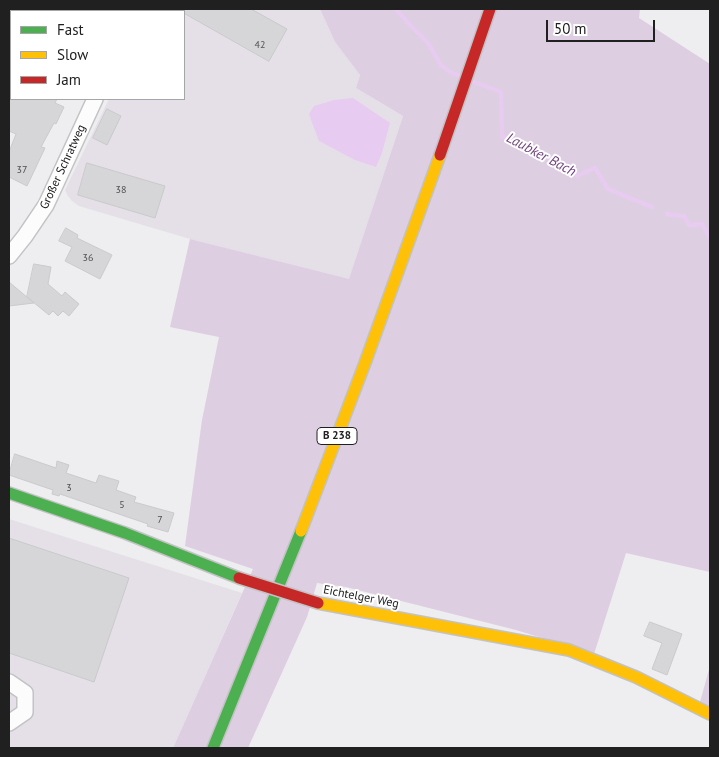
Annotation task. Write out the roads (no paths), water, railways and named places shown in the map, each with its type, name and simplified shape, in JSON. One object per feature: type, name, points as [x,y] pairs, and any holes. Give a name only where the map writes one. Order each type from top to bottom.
[{"type":"main road","name":"B 238","points":[[213,748],[290,560],[393,288],[490,9]]},
{"type":"main road","name":"Eichtelger Weg","points":[[9,493],[175,551],[240,578],[318,603],[568,650],[636,677],[710,714]]},
{"type":"street","name":"Großer Schratweg","points":[[9,256],[46,204],[94,100]]},
{"type":"street","points":[[9,682],[25,693],[25,712],[9,723]]},
{"type":"waterway","name":"Laubker Bach","points":[[396,9],[428,43],[441,65],[450,72],[460,76]]},
{"type":"waterway","name":"Laubker Bach","points":[[474,82],[501,92],[502,136],[528,150],[561,162],[577,176],[595,168],[608,189],[652,207]]},
{"type":"waterway","name":"Laubker Bach","points":[[667,214],[684,216],[689,225],[702,224],[710,238]]}]
